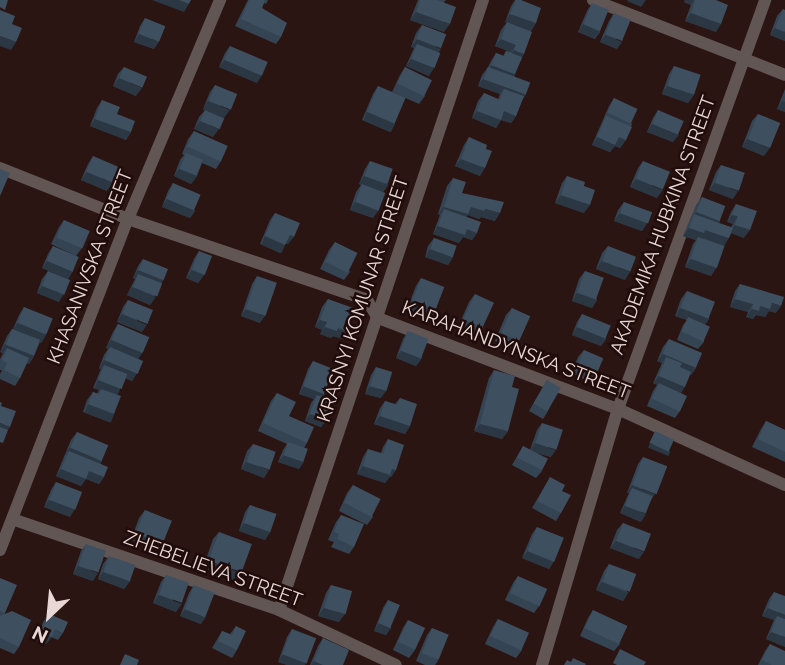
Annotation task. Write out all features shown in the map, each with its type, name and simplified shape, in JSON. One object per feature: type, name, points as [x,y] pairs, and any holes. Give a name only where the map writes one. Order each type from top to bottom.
[{"type":"street","name":"KHASANIVSKA STREET","points":[[0,550],[128,219],[220,0]]},
{"type":"street","name":"KRASNYI KOMUNAR STREET","points":[[279,610],[483,0]]},
{"type":"street","points":[[593,0],[785,75]]},
{"type":"street","name":"AKADEMIKA HUBKINA STREET","points":[[542,665],[618,409],[765,0]]},
{"type":"street","name":"KARAHANDYNSKA STREET","points":[[0,168],[128,219],[367,300],[378,318],[618,409],[785,485]]},
{"type":"street","name":"ZHEBELIEVA STREET","points":[[12,519],[279,610],[396,665]]},
{"type":"building","points":[[0,0],[8,0],[5,10],[0,7]]},
{"type":"building","points":[[249,0],[265,0],[262,8],[287,23],[281,37],[241,19]]},
{"type":"building","points":[[420,0],[437,0],[456,7],[450,24],[416,12]]},
{"type":"building","points":[[516,0],[541,8],[536,23],[510,14]]},
{"type":"building","points":[[695,0],[716,0],[728,5],[721,24],[691,13]]},
{"type":"building","points":[[592,3],[609,10],[600,31],[583,24]]},
{"type":"building","points":[[783,9],[785,10],[785,32],[775,28]]},
{"type":"building","points":[[0,10],[15,16],[12,24],[22,28],[16,42],[0,36]]},
{"type":"building","points":[[614,13],[631,20],[622,41],[605,34]]},
{"type":"building","points":[[145,18],[165,26],[159,42],[139,34]]},
{"type":"building","points":[[507,22],[532,32],[524,54],[514,50],[516,45],[501,39]]},
{"type":"building","points":[[422,25],[446,34],[441,48],[417,39]]},
{"type":"building","points":[[417,44],[440,53],[435,68],[411,59]]},
{"type":"building","points":[[230,46],[268,62],[262,76],[224,60]]},
{"type":"building","points":[[506,51],[522,57],[515,74],[491,65],[496,53],[504,56]]},
{"type":"building","points":[[674,66],[701,75],[694,95],[668,86]]},
{"type":"building","points":[[124,67],[147,77],[142,88],[119,78]]},
{"type":"building","points":[[405,67],[432,80],[424,96],[397,83]]},
{"type":"building","points":[[488,67],[530,82],[526,95],[484,79]]},
{"type":"building","points":[[215,85],[237,94],[231,110],[209,101]]},
{"type":"building","points":[[378,86],[406,98],[395,123],[367,112]]},
{"type":"building","points":[[504,89],[524,96],[516,116],[504,111],[501,120],[477,111],[484,93],[500,100]]},
{"type":"building","points":[[614,98],[638,109],[631,123],[607,113]]},
{"type":"building","points":[[102,100],[120,107],[117,114],[135,121],[131,132],[95,119]]},
{"type":"building","points":[[205,110],[224,118],[220,129],[200,121]]},
{"type":"building","points":[[658,110],[684,121],[678,135],[652,124]]},
{"type":"building","points":[[758,114],[780,123],[770,148],[748,139]]},
{"type":"building","points":[[606,116],[632,127],[626,140],[619,137],[615,145],[597,137]]},
{"type":"building","points":[[194,131],[228,146],[221,162],[187,147]]},
{"type":"building","points":[[469,137],[487,145],[486,149],[492,151],[485,168],[461,159]]},
{"type":"building","points":[[186,153],[203,160],[196,176],[180,169]]},
{"type":"building","points":[[93,156],[119,167],[112,183],[86,172]]},
{"type":"building","points":[[370,161],[393,169],[387,184],[365,176]]},
{"type":"building","points":[[643,161],[670,172],[663,189],[636,179]]},
{"type":"building","points":[[721,165],[745,173],[739,191],[715,183]]},
{"type":"building","points":[[0,169],[10,173],[0,196]]},
{"type":"building","points":[[567,176],[585,182],[584,186],[595,190],[590,205],[561,195]]},
{"type":"building","points":[[453,178],[466,182],[462,193],[504,202],[500,213],[471,207],[468,214],[444,207]]},
{"type":"building","points":[[173,183],[201,195],[194,210],[166,199]]},
{"type":"building","points":[[362,184],[385,193],[379,211],[355,202]]},
{"type":"building","points":[[702,197],[725,206],[720,221],[696,212]]},
{"type":"building","points":[[624,202],[652,212],[648,224],[620,213]]},
{"type":"building","points":[[736,204],[757,211],[750,230],[735,225],[738,216],[732,215]]},
{"type":"building","points":[[444,209],[481,222],[477,233],[467,229],[465,235],[438,226]]},
{"type":"building","points":[[275,213],[300,223],[294,237],[290,235],[285,245],[265,236]]},
{"type":"building","points":[[694,214],[733,228],[729,238],[689,228]]},
{"type":"building","points":[[64,220],[90,231],[82,248],[57,237]]},
{"type":"building","points":[[698,237],[724,246],[717,268],[691,259]]},
{"type":"building","points":[[434,238],[457,246],[453,257],[430,249]]},
{"type":"building","points":[[335,242],[357,253],[348,273],[325,262]]},
{"type":"building","points":[[53,246],[79,257],[73,272],[47,261]]},
{"type":"building","points":[[608,246],[636,257],[630,272],[602,261]]},
{"type":"building","points":[[199,251],[212,256],[205,275],[192,270]]},
{"type":"building","points":[[143,259],[168,269],[164,280],[139,270]]},
{"type":"building","points":[[48,271],[70,280],[64,295],[42,286]]},
{"type":"building","points":[[585,271],[604,278],[596,299],[577,293]]},
{"type":"building","points":[[138,274],[162,283],[157,296],[133,287]]},
{"type":"building","points":[[257,276],[277,283],[265,316],[246,309]]},
{"type":"building","points":[[421,278],[444,287],[435,310],[412,301]]},
{"type":"building","points":[[740,284],[784,297],[781,306],[772,303],[770,309],[760,306],[759,311],[752,309],[753,304],[735,299]]},
{"type":"building","points":[[687,291],[715,302],[709,319],[681,308]]},
{"type":"building","points":[[475,294],[494,303],[482,328],[463,319]]},
{"type":"building","points":[[328,299],[356,309],[348,332],[325,327],[327,322],[320,320]]},
{"type":"building","points":[[128,300],[153,310],[147,324],[122,314]]},
{"type":"building","points":[[24,307],[53,319],[46,334],[18,323]]},
{"type":"building","points":[[512,308],[530,316],[519,341],[501,333]]},
{"type":"building","points":[[582,314],[611,326],[605,339],[577,327]]},
{"type":"building","points":[[688,317],[710,327],[703,341],[681,332]]},
{"type":"building","points":[[118,324],[149,337],[143,353],[111,340]]},
{"type":"building","points":[[12,329],[40,340],[34,356],[6,345]]},
{"type":"building","points":[[408,331],[429,339],[421,358],[400,351]]},
{"type":"building","points":[[669,339],[702,353],[696,368],[663,354]]},
{"type":"building","points":[[110,347],[143,361],[138,374],[105,360]]},
{"type":"building","points":[[7,348],[29,358],[20,378],[4,370],[7,363],[2,360]]},
{"type":"building","points":[[584,350],[603,358],[596,375],[577,367]]},
{"type":"building","points":[[666,357],[682,363],[680,367],[691,372],[685,387],[659,376]]},
{"type":"building","points":[[313,361],[334,369],[324,394],[303,386]]},
{"type":"building","points":[[104,365],[127,374],[122,389],[98,380]]},
{"type":"building","points":[[376,367],[392,372],[386,391],[370,386]]},
{"type":"building","points":[[494,370],[515,376],[512,387],[519,389],[508,431],[480,424]]},
{"type":"building","points":[[547,380],[561,388],[547,411],[534,403]]},
{"type":"building","points":[[659,383],[687,396],[680,412],[652,398]]},
{"type":"building","points":[[101,389],[121,396],[114,414],[88,404],[93,392],[99,394]]},
{"type":"building","points":[[277,393],[296,402],[289,416],[314,427],[307,443],[263,423]]},
{"type":"building","points":[[317,395],[333,401],[326,420],[310,414]]},
{"type":"building","points":[[400,398],[417,404],[410,426],[380,416],[385,401],[397,405]]},
{"type":"building","points":[[0,402],[1,406],[16,411],[10,427],[0,423]]},
{"type":"building","points":[[766,421],[785,430],[785,452],[758,439]]},
{"type":"building","points":[[542,423],[563,430],[556,450],[536,443]]},
{"type":"building","points":[[0,427],[8,430],[3,443],[0,442]]},
{"type":"building","points":[[655,431],[674,440],[669,452],[650,443]]},
{"type":"building","points":[[77,432],[108,445],[102,461],[70,448]]},
{"type":"building","points":[[388,439],[404,445],[396,470],[392,469],[390,475],[363,466],[368,449],[383,454]]},
{"type":"building","points":[[288,442],[308,449],[303,462],[283,455]]},
{"type":"building","points":[[253,444],[276,452],[270,470],[247,462]]},
{"type":"building","points":[[523,446],[548,459],[542,470],[517,458]]},
{"type":"building","points":[[69,451],[108,467],[104,477],[89,471],[86,479],[61,469]]},
{"type":"building","points":[[643,457],[667,466],[657,494],[632,485]]},
{"type":"building","points":[[550,477],[565,485],[562,491],[571,495],[561,513],[537,501]]},
{"type":"building","points":[[56,482],[82,492],[75,510],[49,500]]},
{"type":"building","points":[[353,485],[381,499],[372,517],[344,503]]},
{"type":"building","points":[[632,488],[653,496],[646,514],[625,506]]},
{"type":"building","points":[[250,505],[276,514],[270,532],[244,523]]},
{"type":"building","points":[[145,510],[172,521],[163,544],[136,533]]},
{"type":"building","points":[[341,515],[364,524],[354,547],[337,539],[339,534],[334,532]]},
{"type":"building","points":[[623,523],[651,534],[644,551],[616,541]]},
{"type":"building","points":[[537,527],[564,538],[554,562],[527,551]]},
{"type":"building","points":[[219,532],[252,544],[242,572],[209,560]]},
{"type":"building","points":[[86,544],[106,551],[98,573],[79,566]]},
{"type":"building","points":[[109,556],[135,565],[130,581],[103,572]]},
{"type":"building","points":[[609,564],[636,574],[630,592],[603,582]]},
{"type":"building","points":[[166,575],[189,583],[182,603],[159,595]]},
{"type":"building","points":[[518,576],[547,589],[540,606],[510,593]]},
{"type":"building","points":[[0,578],[17,585],[5,613],[0,611]]},
{"type":"building","points":[[194,585],[215,593],[205,617],[185,609]]},
{"type":"building","points":[[331,585],[352,591],[346,614],[324,608]]},
{"type":"building","points":[[774,592],[785,596],[785,615],[768,608]]},
{"type":"building","points":[[388,600],[400,605],[390,628],[378,623]]},
{"type":"building","points":[[593,610],[627,626],[619,644],[585,628]]},
{"type":"building","points":[[12,611],[31,620],[19,647],[0,638],[0,616]]},
{"type":"building","points":[[49,614],[68,622],[63,633],[55,629],[52,637],[41,632]]},
{"type":"building","points":[[777,616],[785,619],[785,637],[771,632]]},
{"type":"building","points":[[498,619],[529,633],[521,650],[490,636]]},
{"type":"building","points":[[408,620],[425,628],[415,650],[398,642]]},
{"type":"building","points":[[236,626],[246,631],[237,650],[218,641],[222,631],[232,635]]},
{"type":"building","points":[[432,628],[449,635],[439,660],[422,653]]},
{"type":"building","points":[[292,629],[316,638],[307,664],[282,654]]},
{"type":"building","points":[[323,638],[349,650],[343,665],[323,665],[314,661]]},
{"type":"building","points":[[770,644],[785,651],[785,665],[772,665],[762,660]]},
{"type":"building","points":[[620,649],[646,662],[644,665],[613,663]]},
{"type":"building","points":[[125,654],[139,660],[137,665],[120,665]]},
{"type":"building","points":[[573,658],[586,664],[564,665],[567,660],[571,662]]}]
